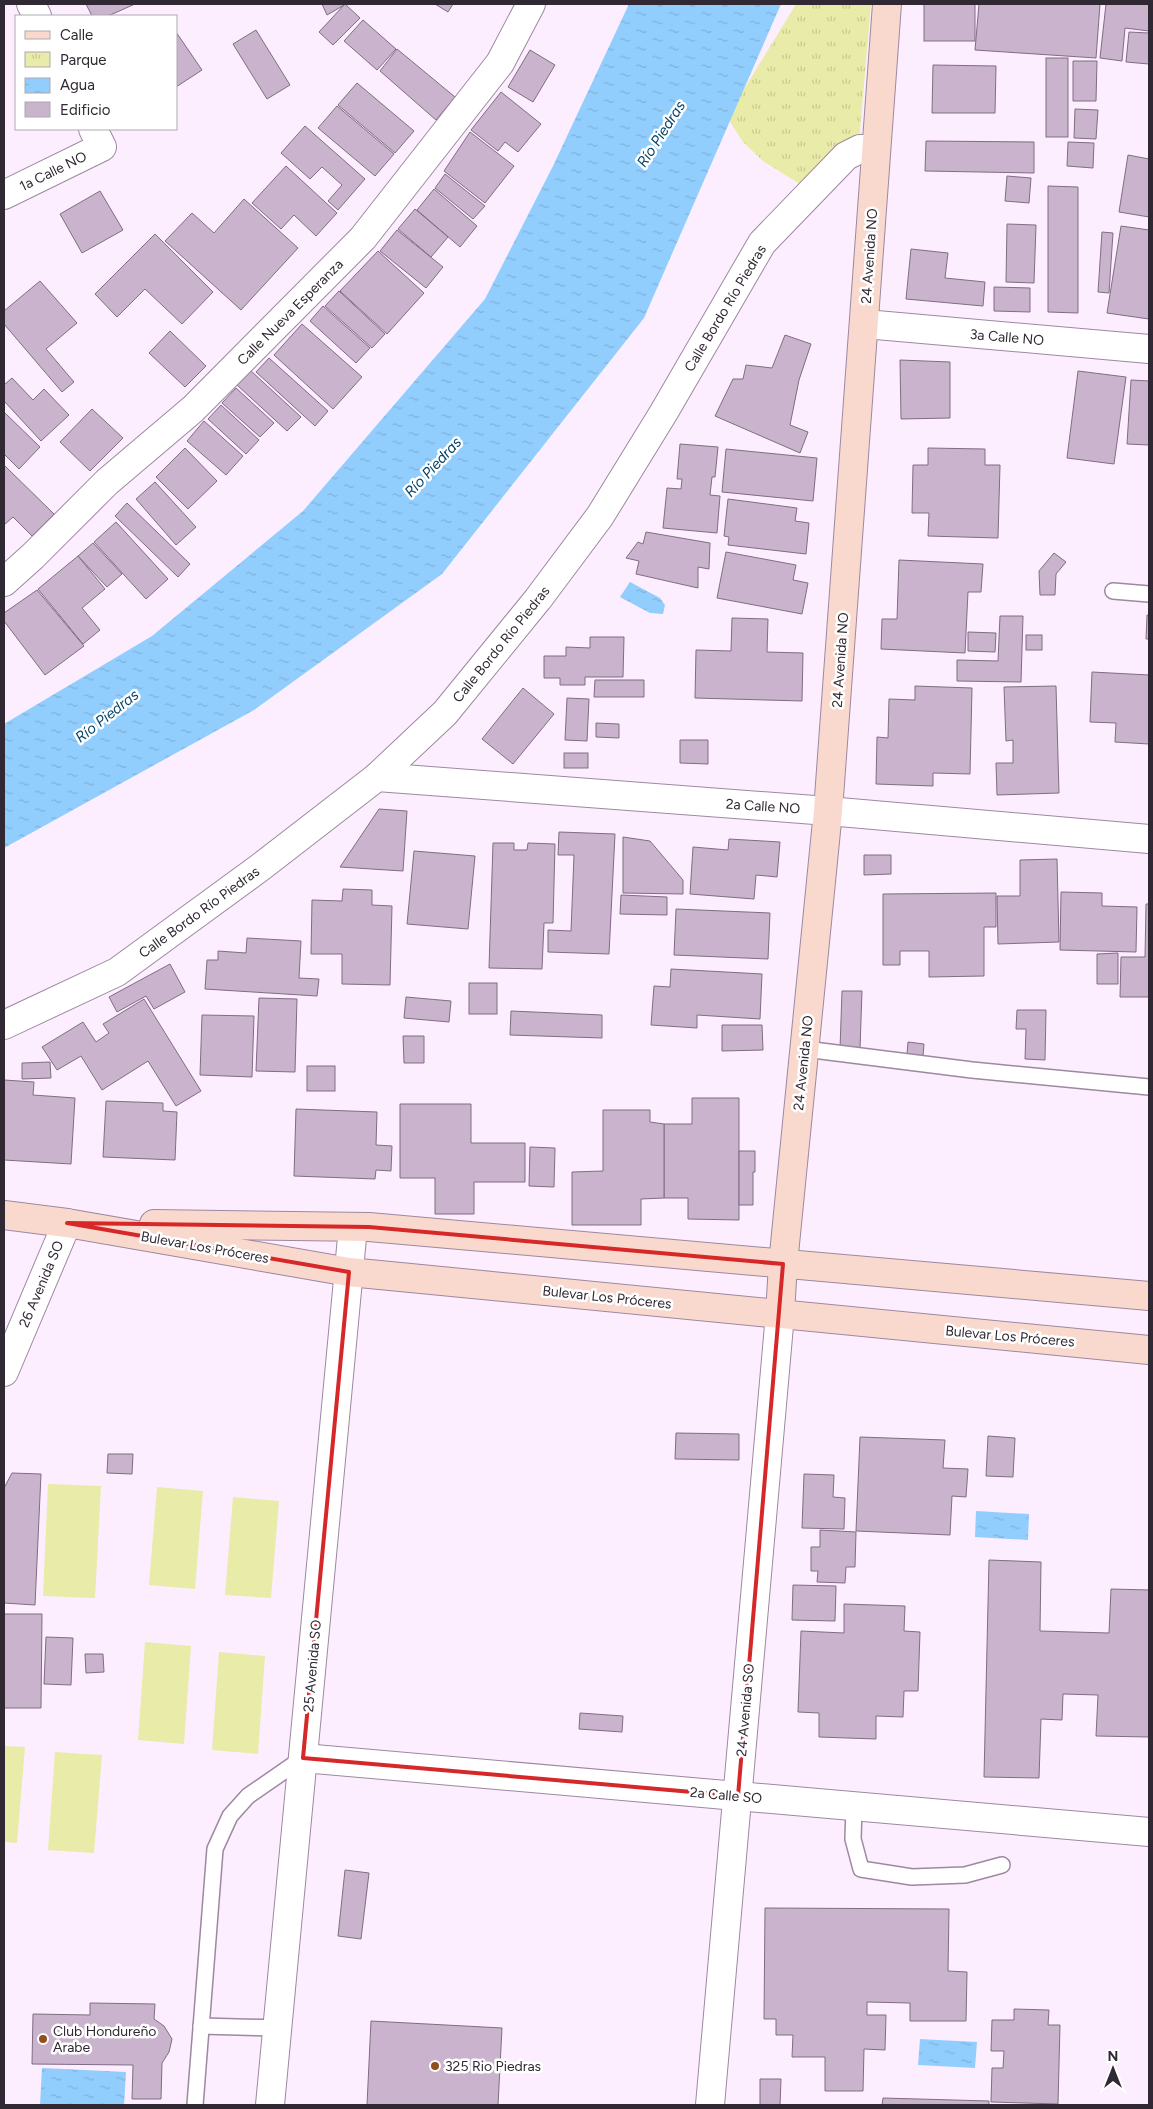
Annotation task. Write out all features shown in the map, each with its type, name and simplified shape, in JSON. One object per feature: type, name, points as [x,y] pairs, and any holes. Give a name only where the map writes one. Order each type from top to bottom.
[{"type":"street","name":"Calle Nueva Esperanza","points":[[4,582],[33,556],[107,482],[193,408],[364,238],[500,63],[530,4]]},
{"type":"street","name":"24 Avenida NO","points":[[780,1314],[783,1264],[828,811],[887,4]]},
{"type":"street","name":"1a Calle NO","points":[[4,195],[98,138]]},
{"type":"street","name":"Calle Bordo Río Piedras","points":[[4,1025],[117,972],[262,866],[377,777],[445,713],[538,599],[600,516],[664,412],[762,243],[846,156],[860,150],[876,148]]},
{"type":"street","name":"3a Calle NO","points":[[865,324],[1149,349]]},
{"type":"street","name":"2a Calle NO","points":[[377,777],[828,811],[1149,839]]},
{"type":"street","name":"Bulevar Los Próceres","points":[[4,1215],[67,1223],[348,1272],[1149,1350]]},
{"type":"street","name":"Bulevar Los Próceres","points":[[67,1223],[353,1227],[1149,1296]]},
{"type":"street","name":"26 Avenida SO","points":[[4,1372],[67,1223]]},
{"type":"street","name":"25 Avenida SO","points":[[270,2105],[353,1227]]},
{"type":"street","name":"24 Avenida SO","points":[[710,2105],[780,1314]]},
{"type":"street","name":"2a Calle SO","points":[[303,1758],[1149,1832]]},
{"type":"lane","points":[[1113,591],[1149,594]]},
{"type":"lane","points":[[805,1049],[972,1070],[1149,1087]]},
{"type":"lane","points":[[195,2105],[215,1849],[230,1816],[248,1796],[303,1758]]},
{"type":"lane","points":[[854,1806],[853,1839],[861,1868],[912,1877],[965,1875],[1002,1865]]},
{"type":"lane","points":[[201,2026],[278,2028]]},
{"type":"highlighted area","points":[[67,1223],[369,1227],[783,1264],[738,1796],[303,1758],[349,1272]]},
{"type":"green space","points":[[796,4],[871,4],[859,142],[806,188],[763,161],[743,142],[727,117]]},
{"type":"green space","points":[[48,1484],[101,1486],[95,1598],[43,1596]]},
{"type":"green space","points":[[157,1487],[203,1491],[195,1589],[149,1585]]},
{"type":"green space","points":[[233,1497],[279,1501],[271,1598],[225,1595]]},
{"type":"green space","points":[[145,1642],[191,1646],[184,1744],[138,1740]]},
{"type":"green space","points":[[219,1652],[265,1656],[258,1754],[212,1750]]},
{"type":"green space","points":[[4,1746],[25,1747],[17,1843],[4,1842]]},
{"type":"green space","points":[[55,1752],[102,1755],[94,1853],[48,1850]]},
{"type":"water","name":"Río Piedras","points":[[629,4],[781,4],[644,318],[442,574],[254,710],[4,848],[4,724],[152,636],[303,511],[485,299],[553,166]]},
{"type":"water","points":[[630,582],[660,598],[665,605],[663,614],[650,613],[620,597]]},
{"type":"water","points":[[976,1511],[1029,1514],[1028,1540],[975,1537]]},
{"type":"water","points":[[920,2039],[977,2042],[975,2068],[918,2065]]},
{"type":"water","points":[[42,2068],[126,2072],[124,2105],[40,2105]]},
{"type":"building","points":[[86,4],[135,4],[110,15],[92,15]]},
{"type":"building","points":[[322,4],[346,4],[327,15]]},
{"type":"building","points":[[345,4],[360,18],[333,45],[319,32]]},
{"type":"building","points":[[435,4],[453,4],[448,12]]},
{"type":"building","points":[[924,4],[975,4],[975,41],[924,41]]},
{"type":"building","points":[[979,4],[1100,4],[1096,58],[975,50]]},
{"type":"building","points":[[1106,4],[1149,4],[1149,31],[1125,28],[1122,61],[1100,58]]},
{"type":"building","points":[[363,20],[396,49],[377,70],[344,41]]},
{"type":"building","points":[[256,30],[290,85],[267,99],[233,44]]},
{"type":"building","points":[[1129,32],[1149,33],[1149,64],[1126,62]]},
{"type":"building","points":[[178,35],[202,70],[178,86]]},
{"type":"building","points":[[397,49],[455,97],[436,120],[380,71]]},
{"type":"building","points":[[530,50],[555,65],[533,102],[508,87]]},
{"type":"building","points":[[1046,58],[1068,58],[1068,137],[1046,137]]},
{"type":"building","points":[[1073,61],[1097,61],[1096,101],[1073,101]]},
{"type":"building","points":[[933,65],[996,66],[995,113],[932,113]]},
{"type":"building","points":[[357,83],[414,131],[395,153],[338,105]]},
{"type":"building","points":[[501,92],[541,124],[518,152],[505,142],[498,151],[471,130]]},
{"type":"building","points":[[337,106],[394,154],[375,176],[318,128]]},
{"type":"building","points":[[1075,109],[1098,110],[1096,139],[1074,138]]},
{"type":"building","points":[[305,126],[365,179],[338,210],[328,201],[342,185],[322,167],[310,179],[281,153]]},
{"type":"building","points":[[470,132],[514,166],[485,203],[444,171]]},
{"type":"building","points":[[926,141],[1034,142],[1034,173],[925,171]]},
{"type":"building","points":[[1068,142],[1094,143],[1093,168],[1067,166]]},
{"type":"building","points":[[1128,155],[1149,159],[1149,217],[1119,212]]},
{"type":"building","points":[[286,166],[337,213],[316,236],[294,215],[281,229],[252,203]]},
{"type":"building","points":[[445,174],[485,206],[473,219],[435,188]]},
{"type":"building","points":[[1007,176],[1031,178],[1029,203],[1005,201]]},
{"type":"building","points":[[1048,186],[1078,187],[1078,313],[1048,312]]},
{"type":"building","points":[[434,189],[477,226],[460,247],[417,210]]},
{"type":"building","points":[[100,191],[123,230],[82,253],[60,214]]},
{"type":"building","points":[[244,199],[298,248],[241,310],[165,241],[192,213],[214,233]]},
{"type":"building","points":[[415,209],[448,237],[431,257],[398,229]]},
{"type":"building","points":[[1007,224],[1036,225],[1034,283],[1006,282]]},
{"type":"building","points":[[1121,226],[1149,230],[1149,319],[1107,313]]},
{"type":"building","points":[[397,230],[443,267],[426,288],[380,251]]},
{"type":"building","points":[[1102,232],[1113,233],[1109,293],[1098,292]]},
{"type":"building","points":[[155,234],[213,292],[182,324],[145,289],[117,317],[95,294]]},
{"type":"building","points":[[911,249],[948,253],[945,278],[985,282],[983,306],[906,299]]},
{"type":"building","points":[[378,251],[424,293],[387,334],[340,291]]},
{"type":"building","points":[[40,281],[77,323],[46,349],[74,382],[62,392],[4,324],[4,311]]},
{"type":"building","points":[[994,287],[1030,288],[1030,312],[994,311]]},
{"type":"building","points":[[339,291],[385,334],[372,348],[325,306]]},
{"type":"building","points":[[323,306],[370,348],[356,363],[310,321]]},
{"type":"building","points":[[302,324],[362,377],[333,409],[274,355]]},
{"type":"building","points":[[170,331],[206,366],[185,387],[149,353]]},
{"type":"building","points":[[785,335],[811,344],[799,380],[790,425],[808,432],[800,453],[715,416],[733,379],[743,379],[746,365],[772,368]]},
{"type":"building","points":[[269,358],[328,411],[315,426],[256,372]]},
{"type":"building","points":[[900,360],[950,362],[950,418],[901,419]]},
{"type":"building","points":[[251,371],[301,417],[287,431],[237,385]]},
{"type":"building","points":[[1078,371],[1126,377],[1114,464],[1067,458]]},
{"type":"building","points":[[12,378],[33,400],[44,389],[69,415],[41,441],[4,401],[4,385]]},
{"type":"building","points":[[1131,380],[1149,381],[1149,445],[1127,444]]},
{"type":"building","points":[[236,388],[274,423],[260,437],[222,403]]},
{"type":"building","points":[[221,405],[259,440],[246,454],[208,419]]},
{"type":"building","points":[[92,409],[123,438],[90,471],[60,442]]},
{"type":"building","points":[[4,412],[40,447],[19,469],[4,454]]},
{"type":"building","points":[[204,421],[243,456],[226,475],[187,441]]},
{"type":"building","points":[[680,444],[718,447],[715,477],[712,477],[710,495],[720,496],[717,533],[663,528],[667,488],[681,489],[682,479],[677,479]]},
{"type":"building","points":[[185,448],[217,481],[188,509],[156,477]]},
{"type":"building","points":[[928,448],[985,449],[985,465],[1000,465],[998,538],[928,536],[929,513],[912,513],[913,465],[928,465]]},
{"type":"building","points":[[726,449],[817,458],[813,501],[722,492]]},
{"type":"building","points":[[4,465],[54,514],[32,536],[13,517],[4,525]]},
{"type":"building","points":[[155,482],[196,527],[176,545],[136,499]]},
{"type":"building","points":[[728,499],[797,508],[795,521],[809,523],[806,554],[728,545],[729,537],[724,536]]},
{"type":"building","points":[[127,503],[190,564],[178,577],[115,516]]},
{"type":"building","points":[[116,522],[168,579],[146,599],[94,542]]},
{"type":"building","points":[[646,532],[710,543],[709,569],[698,567],[698,588],[636,574],[639,561],[626,558],[638,542],[643,544]]},
{"type":"building","points":[[93,543],[122,574],[107,587],[78,556]]},
{"type":"building","points":[[726,552],[796,565],[793,580],[808,583],[802,614],[717,598]]},
{"type":"building","points":[[1054,553],[1066,562],[1056,574],[1055,595],[1040,595],[1039,571]]},
{"type":"building","points":[[78,556],[105,589],[82,608],[100,630],[83,644],[38,589]]},
{"type":"building","points":[[899,560],[983,564],[981,592],[968,592],[965,653],[881,649],[882,619],[897,619]]},
{"type":"building","points":[[37,590],[84,646],[45,675],[4,621],[4,613]]},
{"type":"building","points":[[1147,615],[1149,615],[1149,639],[1146,639]]},
{"type":"building","points":[[1000,616],[1023,616],[1021,682],[957,681],[957,660],[998,661]]},
{"type":"building","points":[[732,618],[768,619],[767,652],[803,653],[802,701],[695,698],[696,650],[731,651]]},
{"type":"building","points":[[968,632],[996,633],[995,652],[968,651]]},
{"type":"building","points":[[1026,635],[1042,635],[1042,650],[1026,650]]},
{"type":"building","points":[[590,637],[624,637],[623,677],[585,677],[585,685],[560,685],[560,678],[544,678],[544,656],[566,656],[566,647],[590,648]]},
{"type":"building","points":[[1092,672],[1149,675],[1149,744],[1115,742],[1116,723],[1090,722]]},
{"type":"building","points":[[595,680],[644,680],[644,697],[594,697]]},
{"type":"building","points":[[915,686],[972,688],[970,774],[933,773],[933,786],[876,784],[877,737],[888,738],[889,699],[915,700]]},
{"type":"building","points":[[1056,686],[1059,793],[997,795],[996,763],[1013,763],[1013,740],[1006,741],[1004,687]]},
{"type":"building","points":[[523,688],[554,714],[513,764],[482,739]]},
{"type":"building","points":[[567,698],[589,699],[587,741],[565,740]]},
{"type":"building","points":[[596,723],[619,724],[619,738],[596,737]]},
{"type":"building","points":[[680,740],[708,740],[708,764],[680,763]]},
{"type":"building","points":[[564,753],[588,753],[588,768],[564,768]]},
{"type":"building","points":[[379,809],[407,811],[403,871],[340,867]]},
{"type":"building","points":[[559,832],[615,834],[609,954],[548,952],[548,930],[571,931],[574,855],[558,855]]},
{"type":"building","points":[[623,837],[650,841],[683,880],[683,894],[623,893]]},
{"type":"building","points":[[729,839],[780,842],[777,877],[756,875],[754,899],[690,894],[693,847],[728,850]]},
{"type":"building","points":[[493,843],[514,843],[514,850],[527,850],[528,843],[555,844],[553,923],[544,923],[542,969],[489,968]]},
{"type":"building","points":[[414,851],[475,856],[468,929],[407,924]]},
{"type":"building","points":[[864,855],[891,855],[891,874],[864,875]]},
{"type":"building","points":[[1057,859],[1059,942],[998,944],[997,896],[1020,896],[1020,860]]},
{"type":"building","points":[[343,889],[372,890],[372,905],[392,906],[390,985],[342,984],[342,954],[311,954],[312,900],[342,901]]},
{"type":"building","points":[[1061,892],[1102,893],[1102,906],[1137,907],[1136,952],[1060,950]]},
{"type":"building","points":[[996,893],[996,927],[984,927],[984,976],[929,977],[929,951],[900,951],[900,965],[883,965],[883,894]]},
{"type":"building","points":[[621,895],[667,897],[667,915],[620,914]]},
{"type":"building","points":[[1146,904],[1149,904],[1149,997],[1120,997],[1121,957],[1145,957]]},
{"type":"building","points":[[676,909],[770,913],[768,959],[674,955]]},
{"type":"building","points":[[247,938],[301,941],[299,978],[319,979],[317,996],[205,989],[207,960],[218,960],[218,951],[246,953]]},
{"type":"building","points":[[1118,953],[1118,984],[1097,984],[1097,954]]},
{"type":"building","points":[[170,964],[185,992],[154,1009],[146,996],[117,1012],[109,997]]},
{"type":"building","points":[[671,969],[762,974],[760,1019],[697,1015],[697,1028],[651,1025],[654,986],[670,987]]},
{"type":"building","points":[[469,983],[497,983],[497,1014],[469,1014]]},
{"type":"building","points":[[842,991],[862,991],[860,1049],[840,1049]]},
{"type":"building","points":[[406,997],[451,1001],[449,1022],[404,1018]]},
{"type":"building","points":[[259,998],[297,999],[295,1072],[256,1071]]},
{"type":"building","points":[[144,999],[201,1091],[176,1106],[148,1061],[102,1090],[81,1056],[57,1070],[42,1047],[83,1022],[96,1042],[109,1033],[103,1024]]},
{"type":"building","points":[[1017,1010],[1046,1010],[1045,1060],[1025,1059],[1026,1029],[1016,1029]]},
{"type":"building","points":[[511,1011],[602,1015],[602,1038],[510,1035]]},
{"type":"building","points":[[202,1015],[254,1016],[252,1077],[200,1075]]},
{"type":"building","points":[[722,1025],[762,1025],[763,1050],[722,1051]]},
{"type":"building","points":[[403,1036],[424,1036],[424,1063],[404,1063]]},
{"type":"building","points":[[908,1042],[924,1044],[923,1056],[907,1054]]},
{"type":"building","points":[[50,1062],[51,1078],[22,1079],[22,1063]]},
{"type":"building","points":[[307,1066],[335,1066],[335,1091],[307,1091]]},
{"type":"building","points":[[4,1080],[34,1082],[33,1095],[75,1098],[71,1164],[4,1160]]},
{"type":"building","points":[[692,1098],[739,1098],[739,1220],[688,1219],[688,1198],[664,1198],[664,1124],[692,1124]]},
{"type":"building","points":[[106,1101],[163,1103],[163,1111],[177,1112],[175,1160],[103,1157]]},
{"type":"building","points":[[400,1104],[471,1104],[471,1143],[525,1143],[525,1182],[474,1182],[474,1214],[435,1214],[435,1178],[400,1178]]},
{"type":"building","points":[[296,1109],[377,1112],[376,1145],[392,1146],[391,1171],[376,1170],[375,1179],[294,1176]]},
{"type":"building","points":[[603,1110],[650,1110],[650,1122],[664,1124],[664,1198],[641,1199],[641,1225],[572,1225],[572,1172],[603,1171]]},
{"type":"building","points":[[530,1147],[555,1148],[554,1187],[529,1186]]},
{"type":"building","points":[[739,1151],[755,1151],[753,1205],[739,1205]]},
{"type":"building","points":[[676,1433],[739,1434],[739,1460],[675,1459]]},
{"type":"building","points":[[988,1436],[1015,1438],[1013,1477],[986,1476]]},
{"type":"building","points":[[860,1437],[945,1440],[943,1468],[968,1469],[966,1497],[952,1496],[950,1535],[856,1531]]},
{"type":"building","points":[[108,1454],[133,1454],[132,1474],[107,1473]]},
{"type":"building","points":[[12,1473],[41,1474],[35,1605],[4,1603],[4,1488]]},
{"type":"building","points":[[804,1474],[834,1475],[833,1497],[845,1498],[844,1529],[802,1528]]},
{"type":"building","points":[[820,1530],[856,1532],[855,1567],[846,1567],[845,1583],[817,1582],[818,1571],[811,1571],[811,1547],[820,1547]]},
{"type":"building","points":[[989,1560],[1041,1562],[1040,1631],[1109,1633],[1111,1589],[1149,1590],[1149,1737],[1096,1736],[1098,1695],[1063,1694],[1062,1720],[1041,1719],[1039,1778],[984,1777]]},
{"type":"building","points":[[793,1585],[836,1586],[835,1621],[792,1620]]},
{"type":"building","points":[[844,1604],[905,1606],[904,1631],[920,1632],[918,1691],[904,1691],[903,1717],[876,1716],[876,1739],[819,1737],[819,1713],[798,1712],[801,1631],[844,1633]]},
{"type":"building","points":[[4,1614],[42,1614],[41,1708],[4,1708]]},
{"type":"building","points":[[46,1637],[73,1638],[71,1685],[44,1684]]},
{"type":"building","points":[[85,1654],[103,1654],[104,1672],[86,1673]]},
{"type":"building","points":[[580,1713],[623,1716],[622,1732],[579,1729]]},
{"type":"building","points":[[345,1870],[369,1873],[361,1939],[338,1936]]},
{"type":"building","points":[[765,1908],[949,1909],[948,1971],[967,1972],[966,2021],[910,2021],[910,2003],[867,2002],[867,2015],[886,2015],[885,2050],[864,2049],[863,2091],[825,2091],[825,2057],[792,2057],[793,2035],[776,2035],[776,2019],[764,2019]]},
{"type":"building","points":[[90,2003],[155,2004],[154,2019],[164,2026],[172,2039],[169,2052],[162,2063],[161,2099],[132,2099],[133,2065],[32,2064],[33,2014],[90,2015]]},
{"type":"building","points":[[1014,2009],[1049,2010],[1048,2025],[1060,2025],[1058,2104],[991,2102],[992,2068],[1003,2068],[1004,2051],[991,2051],[992,2020],[1014,2020]]},
{"type":"building","name":"325 Rio Piedras","points":[[371,2021],[502,2028],[498,2105],[367,2105]]},
{"type":"building","points":[[760,2079],[781,2079],[780,2105],[760,2105]]},
{"type":"building","points":[[883,2098],[989,2101],[989,2105],[882,2105]]},
{"type":"place","name":"Club Hondureño Arabe","points":[[43,2039]]},
{"type":"place","name":"325 Rio Piedras","points":[[435,2066]]}]
